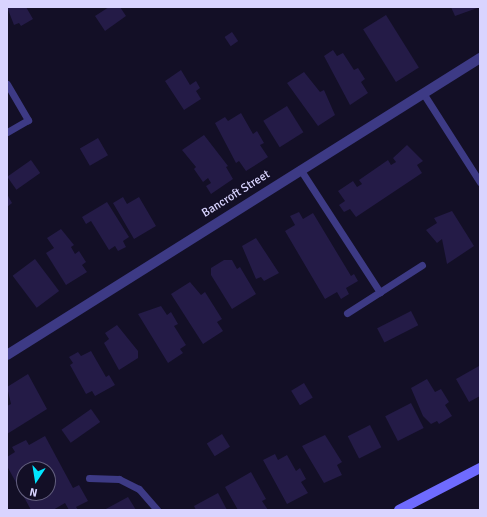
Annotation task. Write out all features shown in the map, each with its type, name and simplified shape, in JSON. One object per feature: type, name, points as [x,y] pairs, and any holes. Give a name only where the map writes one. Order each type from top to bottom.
[{"type":"street","name":"Bancroft Street","points":[[7,355],[300,169],[480,58]]},
{"type":"street","points":[[399,510],[480,468]]},
{"type":"lane","points":[[7,84],[28,120],[7,132]]},
{"type":"lane","points":[[423,93],[480,182]]},
{"type":"lane","points":[[300,169],[380,292]]},
{"type":"lane","points":[[347,313],[422,265]]},
{"type":"lane","points":[[89,478],[119,479],[139,489],[157,510]]},
{"type":"building","points":[[7,7],[26,7],[33,19],[21,26],[19,23],[14,25]]},
{"type":"building","points":[[109,7],[120,7],[126,16],[105,31],[95,16]]},
{"type":"building","points":[[451,7],[480,7],[455,16]]},
{"type":"building","points":[[386,15],[419,68],[396,82],[363,29]]},
{"type":"building","points":[[232,32],[238,41],[231,46],[225,37]]},
{"type":"building","points":[[333,50],[337,56],[343,53],[354,70],[358,68],[365,79],[361,82],[368,93],[350,105],[324,56]]},
{"type":"building","points":[[181,70],[190,85],[196,81],[200,88],[196,91],[201,99],[184,110],[165,81]]},
{"type":"building","points":[[304,72],[320,92],[324,90],[335,115],[318,126],[287,83]]},
{"type":"building","points":[[287,106],[303,132],[280,147],[263,121]]},
{"type":"building","points":[[241,113],[253,134],[257,131],[264,143],[260,145],[268,157],[246,171],[239,161],[236,163],[215,123],[225,117],[228,121]]},
{"type":"building","points":[[204,135],[228,166],[226,167],[233,179],[211,194],[206,186],[211,183],[208,178],[203,182],[194,169],[196,167],[182,150]]},
{"type":"building","points":[[98,138],[108,155],[90,166],[80,148]]},
{"type":"building","points":[[407,145],[423,161],[417,165],[422,173],[356,217],[350,209],[344,212],[339,205],[345,201],[338,191],[353,181],[357,187],[362,184],[359,180],[388,160],[391,165],[396,162],[393,158]]},
{"type":"building","points":[[31,160],[40,173],[16,190],[7,177]]},
{"type":"building","points":[[7,194],[12,203],[7,207]]},
{"type":"building","points":[[123,197],[127,204],[139,197],[156,226],[134,239],[113,203]]},
{"type":"building","points":[[107,202],[129,237],[123,241],[126,247],[118,251],[115,246],[109,250],[91,221],[86,224],[82,217]]},
{"type":"building","points":[[452,211],[474,246],[447,264],[442,239],[437,243],[426,230],[437,223],[434,218]]},
{"type":"building","points":[[299,212],[303,219],[313,213],[351,276],[354,274],[358,281],[346,288],[349,294],[341,299],[337,292],[325,299],[285,231],[295,225],[290,216]]},
{"type":"building","points":[[61,229],[74,245],[71,247],[75,254],[79,251],[86,262],[82,265],[87,272],[66,285],[46,253],[54,248],[47,238]]},
{"type":"building","points":[[256,238],[279,273],[264,281],[261,277],[256,279],[242,246]]},
{"type":"building","points":[[35,259],[59,291],[37,308],[13,276]]},
{"type":"building","points":[[224,260],[232,260],[237,269],[240,267],[256,294],[232,309],[211,275],[211,268]]},
{"type":"building","points":[[190,282],[201,295],[205,292],[222,319],[217,322],[223,331],[203,344],[171,294]]},
{"type":"building","points":[[161,306],[167,315],[171,312],[178,324],[174,326],[186,345],[180,349],[183,353],[168,363],[138,314]]},
{"type":"building","points":[[411,311],[418,325],[384,343],[377,328]]},
{"type":"building","points":[[117,325],[138,351],[138,358],[119,370],[104,343],[109,339],[105,333]]},
{"type":"building","points":[[91,351],[106,377],[109,375],[115,385],[95,396],[92,391],[86,394],[70,365],[73,363],[69,357],[78,352],[81,356]]},
{"type":"building","points":[[479,366],[480,396],[469,402],[456,379]]},
{"type":"building","points":[[28,374],[47,409],[7,434],[7,406],[11,404],[7,387]]},
{"type":"building","points":[[427,379],[435,392],[441,389],[449,402],[445,405],[452,416],[439,424],[437,421],[431,424],[423,416],[411,388]]},
{"type":"building","points":[[304,383],[313,398],[300,405],[291,391]]},
{"type":"building","points":[[411,403],[424,428],[398,441],[385,416]]},
{"type":"building","points":[[91,409],[100,422],[71,443],[62,430]]},
{"type":"building","points":[[370,425],[381,447],[359,459],[348,436]]},
{"type":"building","points":[[222,434],[230,447],[215,456],[207,444]]},
{"type":"building","points":[[325,435],[342,462],[337,465],[342,475],[324,483],[302,446]]},
{"type":"building","points":[[45,436],[73,488],[79,485],[88,501],[76,507],[78,510],[69,510],[65,503],[53,510],[31,510],[26,501],[56,501],[56,461],[16,461],[16,482],[7,466],[7,457],[15,452],[12,447],[26,440],[29,445]]},
{"type":"building","points":[[275,454],[278,460],[287,455],[296,471],[300,468],[306,479],[301,482],[308,493],[287,504],[263,460]]},
{"type":"building","points":[[251,472],[266,499],[262,501],[268,510],[238,510],[225,487]]},
{"type":"building","points":[[218,493],[227,510],[196,510],[194,506]]},
{"type":"building","points":[[128,497],[136,510],[104,510]]}]
